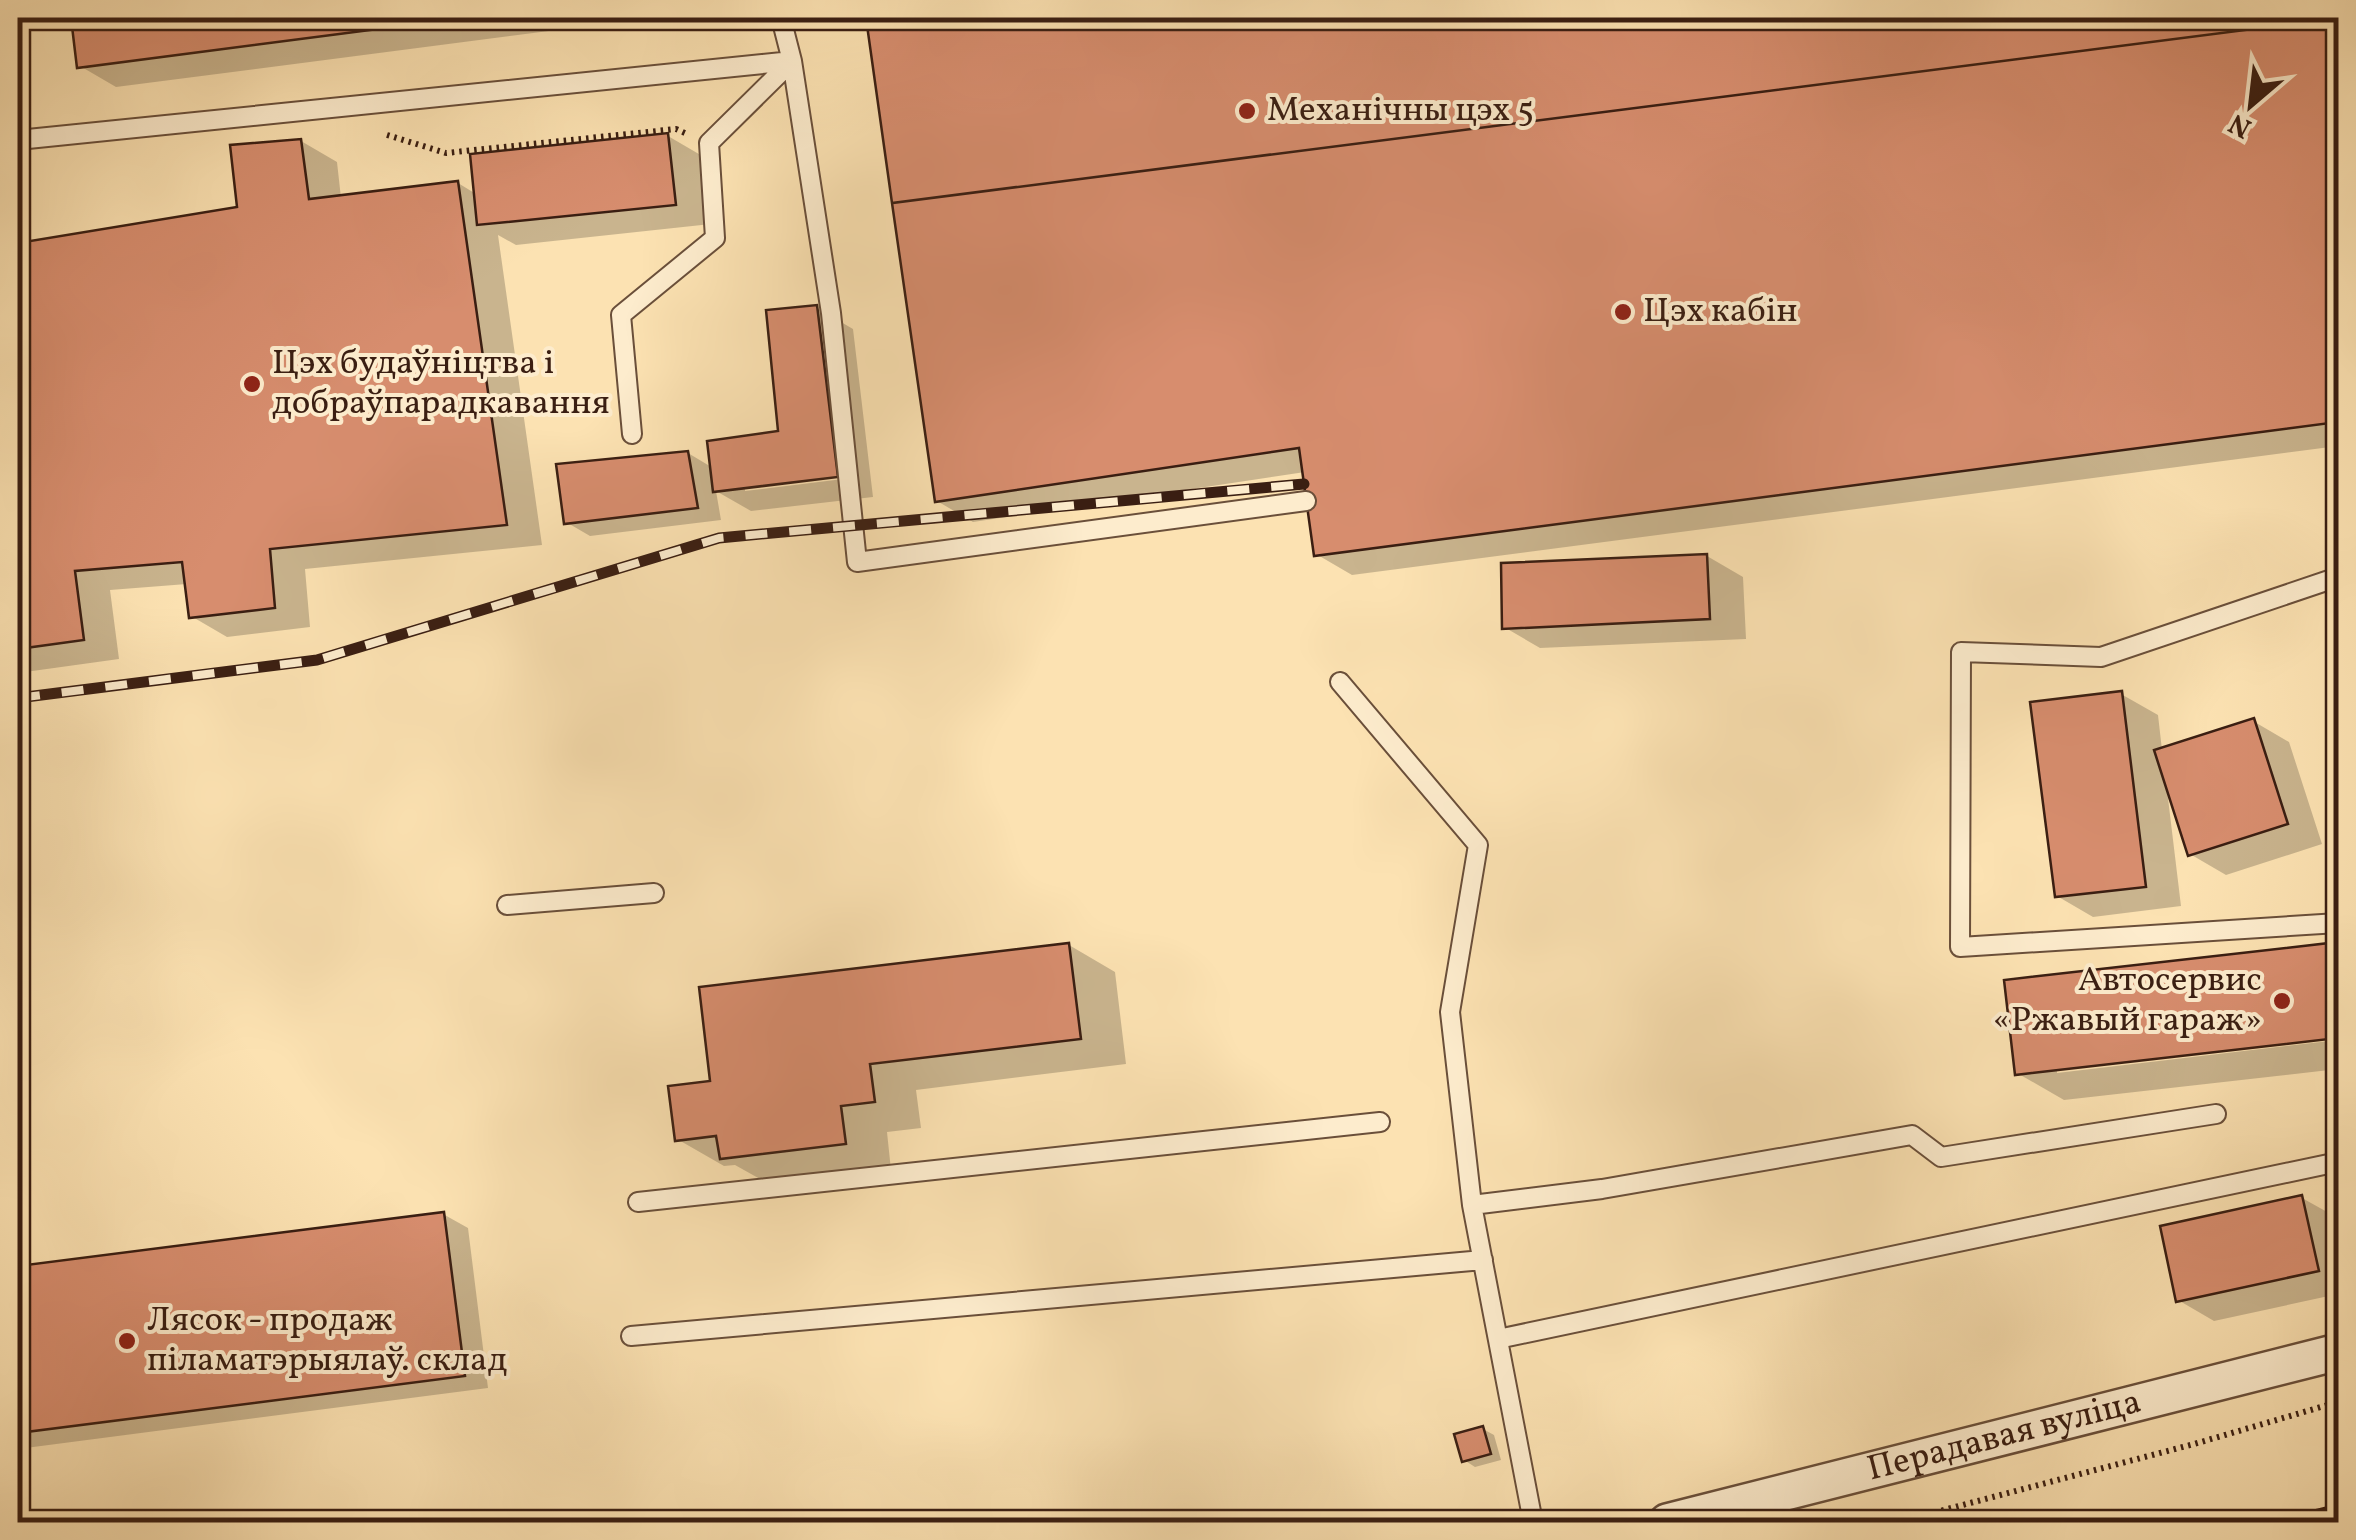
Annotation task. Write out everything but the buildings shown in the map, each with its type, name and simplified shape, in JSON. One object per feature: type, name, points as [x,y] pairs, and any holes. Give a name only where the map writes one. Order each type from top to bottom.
[{"type":"street","name":"Перадавая вуліца","points":[[1667,1522],[2338,1352]]},
{"type":"lane","points":[[781,18],[792,61],[830,313],[856,562],[1306,501]]},
{"type":"lane","points":[[18,140],[792,61]]},
{"type":"lane","points":[[632,434],[621,315],[716,238],[709,143],[792,61]]},
{"type":"lane","points":[[2338,578],[2101,657],[1961,652],[1960,947],[2338,923]]},
{"type":"lane","points":[[1340,682],[1478,846],[1450,1012],[1472,1205],[1534,1522]]},
{"type":"lane","points":[[507,905],[654,893]]},
{"type":"lane","points":[[1472,1205],[1602,1189],[1912,1135],[1941,1157],[2216,1114]]},
{"type":"lane","points":[[638,1202],[1380,1122]]},
{"type":"lane","points":[[1498,1340],[2338,1162]]},
{"type":"lane","points":[[631,1336],[1483,1260]]},
{"type":"path","points":[[385,134],[446,153],[676,129],[709,143]]},
{"type":"path","points":[[1898,1522],[2338,1402]]},
{"type":"railway","points":[[18,698],[317,660],[719,538],[1304,484]]},
{"type":"railway","points":[[2286,1522],[2338,1509]]},
{"type":"place","name":"Механічны цэх 5","points":[[1247,111]]},
{"type":"place","name":"Цэх кабін","points":[[1623,312]]},
{"type":"place","name":"Цэх будаўніцтва і добраўпарадкавання","points":[[252,384]]},
{"type":"place","name":"Автосервис «Ржавый гараж»","points":[[2282,1001]]},
{"type":"place","name":"Лясок - продаж піламатэрыялаў. склад","points":[[127,1341]]}]
